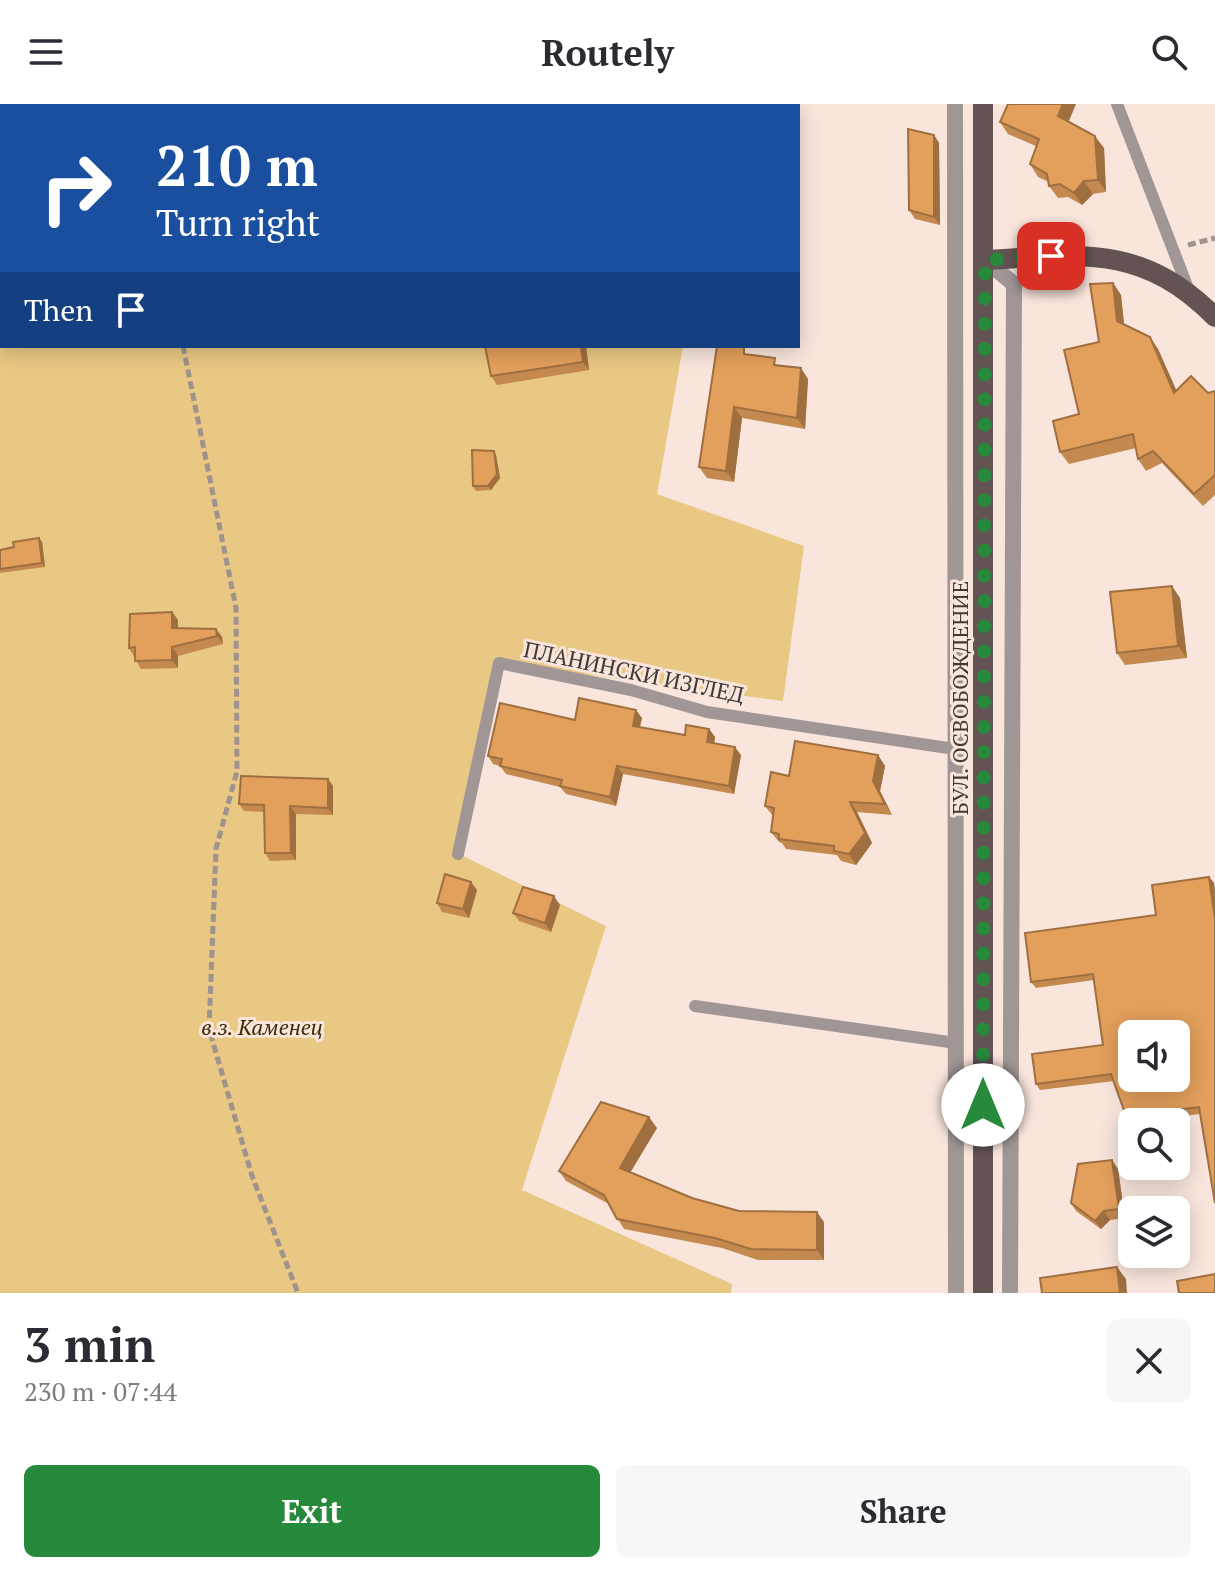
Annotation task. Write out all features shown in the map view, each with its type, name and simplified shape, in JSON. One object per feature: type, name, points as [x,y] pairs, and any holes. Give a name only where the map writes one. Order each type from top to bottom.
[{"type":"main road","name":"БУЛ. ОСВОБОЖДЕНИЕ","points":[[983,104],[983,1293]]},
{"type":"main road","points":[[985,260],[1114,258],[1153,269],[1189,291],[1215,317]]},
{"type":"street","points":[[955,104],[956,1293]]},
{"type":"street","points":[[985,260],[1014,284],[1010,1293]]},
{"type":"lane","points":[[1117,104],[1189,291]]},
{"type":"lane","name":"ПЛАНИНСКИ ИЗГЛЕД","points":[[458,854],[499,663],[631,690],[707,712],[955,749]]},
{"type":"lane","points":[[695,1006],[956,1043]]},
{"type":"path","points":[[183,348],[236,608],[237,771],[216,849],[209,1029],[252,1176],[298,1293]]},
{"type":"green space","name":"в.з. Каменец","points":[[0,348],[683,348],[657,494],[804,546],[783,701],[499,663],[459,854],[606,926],[522,1190],[732,1284],[731,1293],[0,1293]]},
{"type":"building","points":[[1008,104],[1063,104],[1058,116],[1095,136],[1098,180],[1084,181],[1074,193],[1060,184],[1049,186],[1047,174],[1030,164],[1039,139],[1000,122]]},
{"type":"building","points":[[908,129],[934,135],[934,217],[909,210]]},
{"type":"building","points":[[1113,283],[1117,321],[1150,337],[1174,393],[1191,376],[1208,393],[1215,391],[1215,475],[1194,494],[1153,451],[1138,459],[1133,434],[1060,452],[1053,421],[1079,414],[1064,350],[1099,342],[1090,284]]},
{"type":"building","points":[[485,348],[581,348],[583,362],[491,376]]},
{"type":"building","points":[[717,348],[744,348],[744,354],[775,358],[774,365],[801,368],[797,418],[734,407],[726,471],[699,467]]},
{"type":"building","points":[[472,450],[494,451],[497,474],[488,486],[473,486]]},
{"type":"building","points":[[39,538],[42,563],[0,569],[0,550],[14,547],[13,542]]},
{"type":"building","points":[[1172,586],[1178,646],[1117,653],[1110,592]]},
{"type":"building","points":[[172,612],[172,628],[216,629],[217,636],[172,647],[172,660],[135,661],[135,647],[129,648],[130,614]]},
{"type":"building","points":[[579,698],[636,710],[633,726],[685,735],[686,725],[709,729],[707,742],[735,747],[729,786],[617,766],[610,797],[560,786],[562,780],[500,766],[502,759],[488,756],[500,703],[575,720]]},
{"type":"building","points":[[795,741],[878,755],[873,781],[885,804],[850,802],[865,833],[849,854],[834,851],[834,846],[779,839],[779,834],[771,832],[774,808],[765,806],[771,772],[789,776]]},
{"type":"building","points":[[241,776],[328,779],[328,808],[290,806],[291,853],[265,853],[264,805],[239,804]]},
{"type":"building","points":[[445,874],[471,882],[463,909],[437,903]]},
{"type":"building","points":[[1209,877],[1215,919],[1215,1203],[1199,1107],[1123,1108],[1111,1074],[1036,1084],[1032,1054],[1103,1045],[1093,974],[1031,982],[1025,933],[1156,915],[1152,885]]},
{"type":"building","points":[[523,887],[554,896],[545,923],[513,913]]},
{"type":"building","points":[[601,1102],[649,1117],[620,1168],[692,1198],[739,1211],[817,1212],[817,1250],[751,1249],[715,1238],[617,1219],[604,1195],[559,1171]]},
{"type":"building","points":[[1112,1160],[1118,1209],[1104,1211],[1095,1221],[1071,1203],[1078,1164]]},
{"type":"building","points":[[1117,1267],[1120,1293],[1042,1293],[1040,1278]]},
{"type":"building","points":[[1215,1274],[1215,1293],[1179,1293],[1177,1281]]},
{"type":"route","points":[[983,1105],[985,260],[1051,256]]}]
